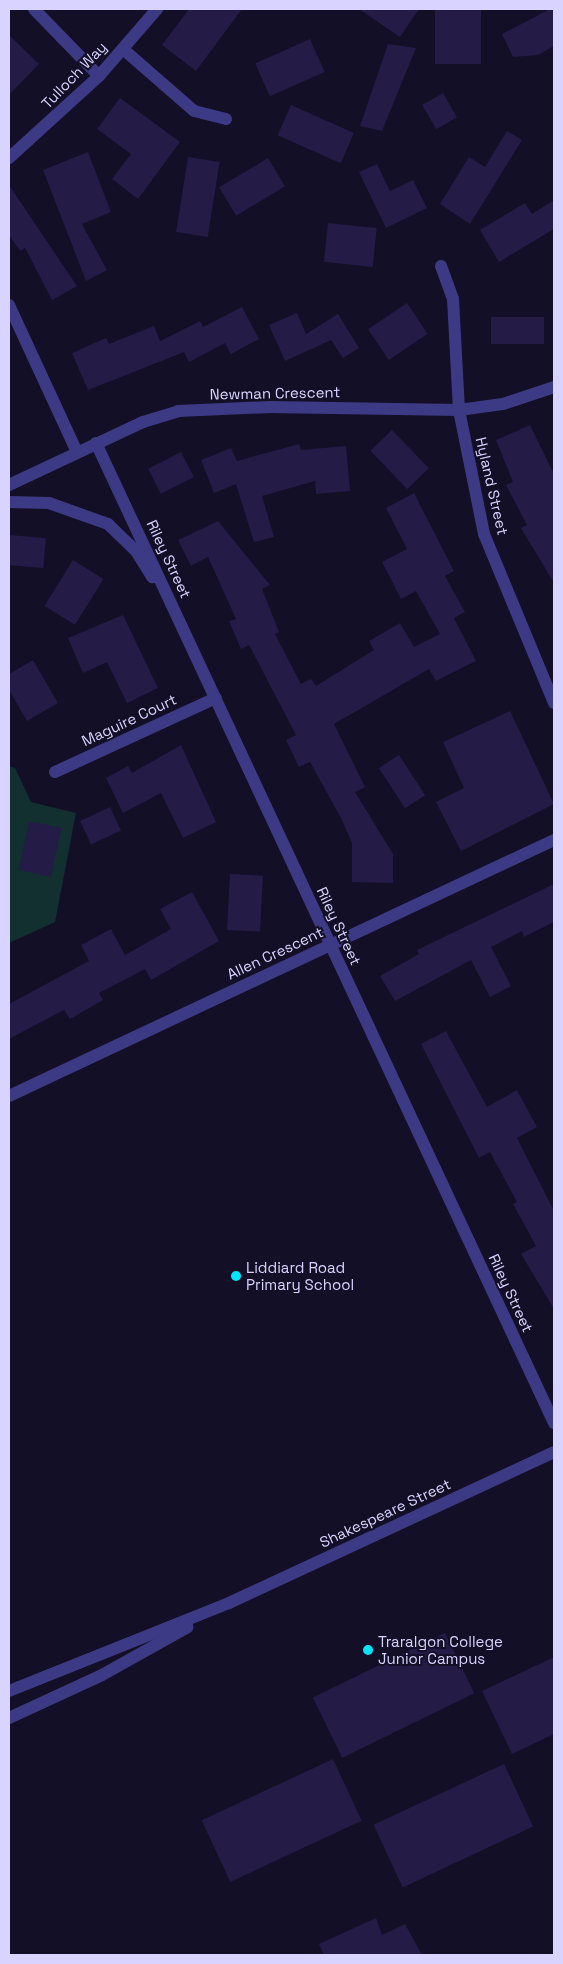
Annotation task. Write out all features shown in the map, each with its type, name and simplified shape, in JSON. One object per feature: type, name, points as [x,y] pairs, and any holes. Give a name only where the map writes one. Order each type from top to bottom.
[{"type":"street","points":[[34,9],[99,76]]},
{"type":"street","name":"Tulloch Way","points":[[9,158],[99,76],[156,9]]},
{"type":"street","points":[[123,49],[194,111],[226,119]]},
{"type":"street","name":"Hyland Street","points":[[440,266],[453,299],[459,410],[484,534],[554,703]]},
{"type":"street","points":[[9,305],[76,452]]},
{"type":"street","name":"Newman Crescent","points":[[9,485],[96,443],[178,411],[270,407],[459,410],[504,404],[554,387]]},
{"type":"street","name":"Riley Street","points":[[96,443],[330,946],[552,1415]]},
{"type":"street","points":[[9,502],[49,503],[108,524],[136,551],[183,628]]},
{"type":"street","name":"Maguire Court","points":[[55,772],[216,698]]},
{"type":"street","name":"Allen Crescent","points":[[9,1096],[554,840]]},
{"type":"street","name":"Shakespeare Street","points":[[9,1691],[229,1603],[554,1452]]},
{"type":"street","name":"Shakespeare Street","points":[[9,1718],[102,1675],[229,1603]]},
{"type":"green space","points":[[9,766],[15,768],[31,802],[76,813],[55,922],[9,943]]},
{"type":"building","points":[[189,9],[242,9],[196,71],[162,45]]},
{"type":"building","points":[[359,9],[419,9],[400,37]]},
{"type":"building","points":[[435,9],[481,9],[481,64],[435,64]]},
{"type":"building","points":[[550,9],[554,9],[554,46],[538,55],[513,57],[502,34]]},
{"type":"building","points":[[9,35],[39,64],[9,95]]},
{"type":"building","points":[[310,39],[325,72],[270,96],[255,63]]},
{"type":"building","points":[[388,44],[416,48],[382,131],[360,126]]},
{"type":"building","points":[[443,93],[457,117],[436,129],[422,105]]},
{"type":"building","points":[[120,98],[180,142],[138,199],[112,179],[131,154],[97,129]]},
{"type":"building","points":[[291,105],[354,133],[341,163],[278,135]]},
{"type":"building","points":[[507,131],[522,140],[470,224],[440,204],[469,157],[485,167]]},
{"type":"building","points":[[88,152],[111,212],[82,224],[107,270],[86,281],[43,170]]},
{"type":"building","points":[[188,157],[220,162],[208,237],[176,232]]},
{"type":"building","points":[[268,158],[285,186],[236,216],[219,187]]},
{"type":"building","points":[[377,164],[390,191],[413,180],[427,208],[386,228],[359,172]]},
{"type":"building","points":[[9,185],[77,286],[52,300],[25,248],[20,251],[9,235]]},
{"type":"building","points":[[554,200],[554,229],[499,262],[480,230],[525,203],[532,214]]},
{"type":"building","points":[[328,223],[377,228],[373,267],[324,262]]},
{"type":"building","points":[[407,303],[428,334],[389,360],[368,329]]},
{"type":"building","points":[[242,307],[259,339],[231,354],[225,343],[189,362],[184,352],[88,390],[72,353],[106,338],[109,344],[154,326],[160,341],[200,321],[203,327]]},
{"type":"building","points":[[297,313],[306,334],[338,314],[359,348],[343,358],[331,340],[285,361],[269,325]]},
{"type":"building","points":[[491,317],[544,317],[544,344],[491,344]]},
{"type":"building","points":[[530,425],[554,474],[554,583],[521,528],[527,525],[506,485],[513,482],[496,440]]},
{"type":"building","points":[[392,430],[429,468],[407,489],[370,451]]},
{"type":"building","points":[[299,444],[301,450],[346,446],[350,491],[316,494],[315,481],[262,496],[274,537],[254,542],[236,484],[214,493],[201,460],[231,448],[237,461]]},
{"type":"building","points":[[181,452],[194,477],[161,494],[148,469]]},
{"type":"building","points":[[414,493],[454,571],[445,576],[465,612],[454,618],[476,661],[436,681],[429,669],[334,724],[365,787],[355,792],[393,854],[393,883],[352,882],[352,843],[341,818],[310,762],[299,767],[286,740],[296,735],[249,645],[241,649],[229,621],[236,619],[208,557],[191,566],[178,540],[218,521],[270,585],[262,589],[279,632],[275,634],[301,684],[311,679],[316,686],[374,650],[369,641],[400,623],[414,647],[440,634],[416,591],[401,599],[382,562],[407,549],[386,508]]},
{"type":"building","points":[[10,535],[46,538],[43,568],[9,565]]},
{"type":"building","points":[[73,560],[104,579],[75,625],[44,606]]},
{"type":"building","points":[[123,615],[158,688],[127,703],[107,662],[83,673],[68,638]]},
{"type":"building","points":[[33,660],[58,703],[27,721],[9,690],[9,674]]},
{"type":"building","points":[[510,711],[554,804],[461,851],[436,802],[464,788],[443,742]]},
{"type":"building","points":[[181,745],[216,822],[183,838],[161,793],[123,813],[106,778],[128,766],[132,773]]},
{"type":"building","points":[[399,755],[425,795],[405,808],[379,768]]},
{"type":"building","points":[[110,807],[121,831],[91,845],[80,821]]},
{"type":"building","points":[[29,821],[61,828],[51,877],[19,870]]},
{"type":"building","points":[[230,874],[263,876],[260,932],[227,930]]},
{"type":"building","points":[[554,884],[554,922],[524,937],[522,931],[491,947],[511,986],[490,997],[471,960],[395,1001],[380,976],[419,954],[417,950]]},
{"type":"building","points":[[192,892],[219,941],[151,980],[145,969],[99,993],[103,1000],[70,1019],[64,1010],[9,1039],[9,1004],[89,961],[81,945],[111,929],[125,955],[171,929],[160,909]]},
{"type":"building","points":[[446,1031],[487,1107],[517,1090],[537,1127],[517,1138],[554,1211],[554,1309],[521,1254],[536,1246],[513,1204],[517,1202],[490,1152],[479,1158],[421,1044]]},
{"type":"building","points":[[445,1633],[474,1693],[342,1758],[313,1697]]},
{"type":"building","points":[[554,1657],[554,1734],[512,1754],[482,1691]]},
{"type":"building","points":[[333,1759],[362,1821],[230,1882],[202,1820]]},
{"type":"building","points":[[504,1764],[533,1827],[403,1887],[373,1825]]},
{"type":"building","points":[[376,1918],[382,1935],[405,1924],[422,1955],[324,1955],[319,1944]]},
{"type":"place","name":"Liddiard Road Primary School","points":[[236,1276]]},
{"type":"place","name":"Traralgon College Junior Campus","points":[[368,1650]]}]
